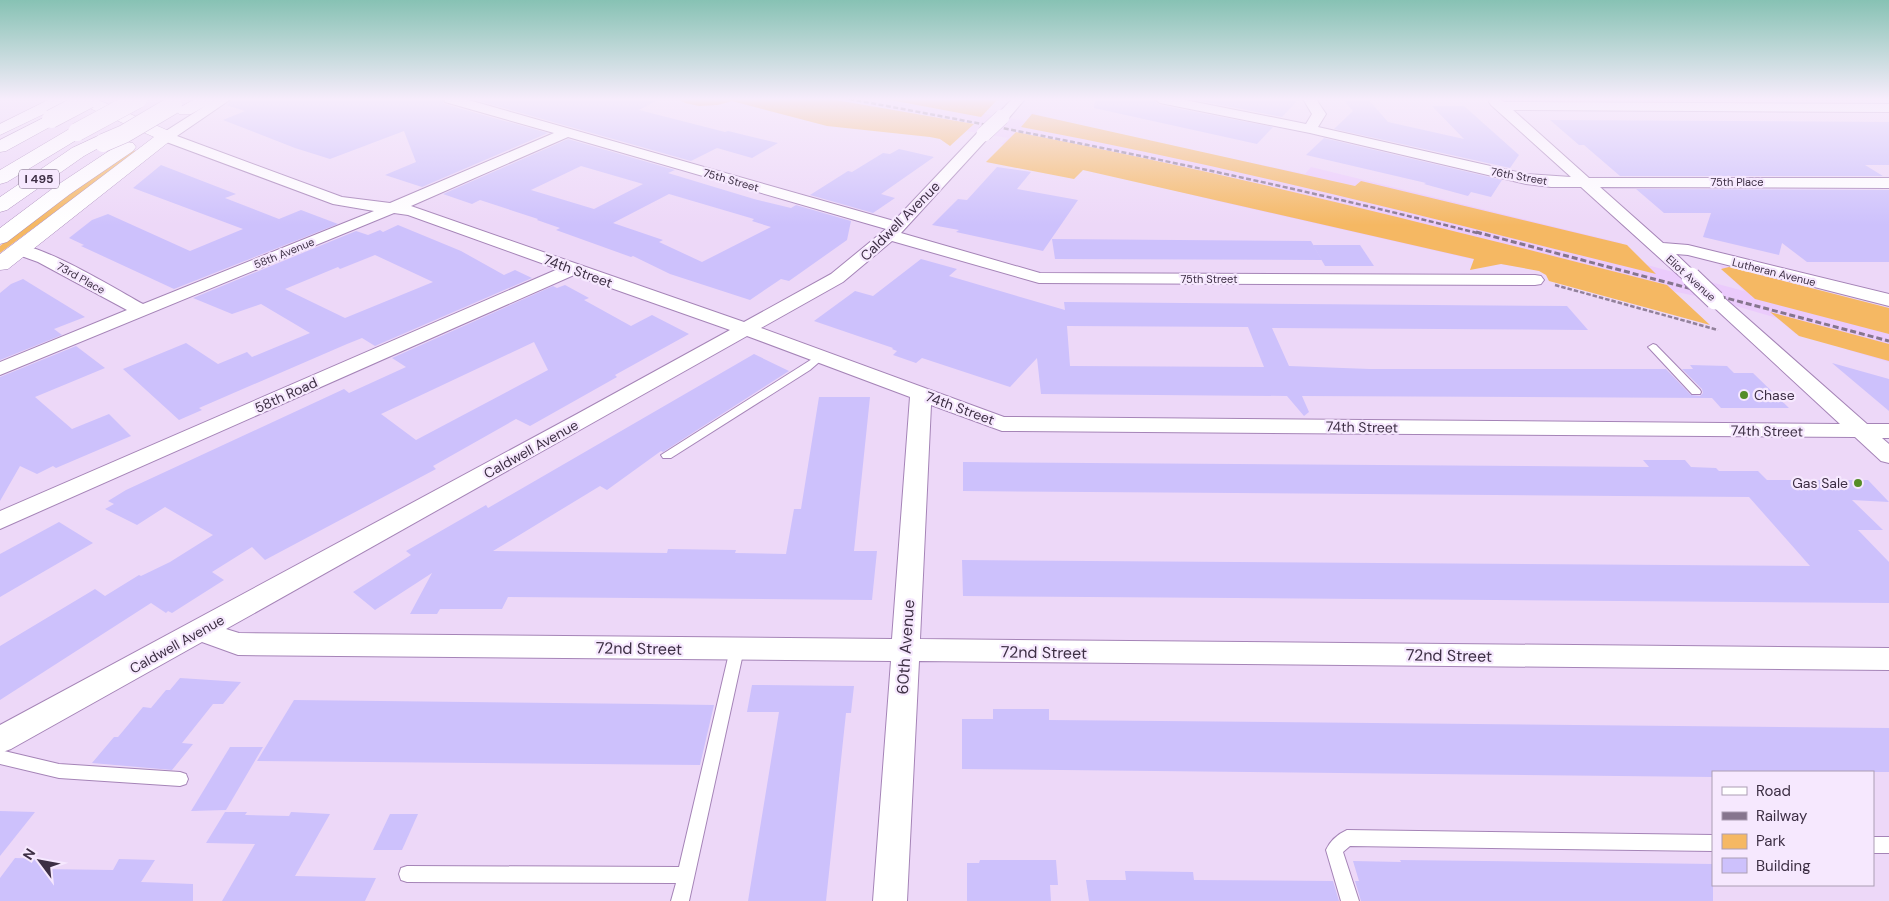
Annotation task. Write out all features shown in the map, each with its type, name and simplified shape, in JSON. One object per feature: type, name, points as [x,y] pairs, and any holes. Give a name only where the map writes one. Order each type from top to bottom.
[{"type":"main road","points":[[0,147],[17,141]]},
{"type":"main road","points":[[0,160],[35,141]]},
{"type":"main road","name":"I 495","points":[[0,178],[45,141]]},
{"type":"main road","name":"I 495","points":[[0,206],[78,152],[103,141]]},
{"type":"main road","points":[[0,238],[63,190],[134,141]]},
{"type":"main road","points":[[0,264],[161,141]]},
{"type":"street","name":"74th Street","points":[[177,141],[339,201],[411,211],[1002,424],[1889,431]]},
{"type":"street","name":"58th Avenue","points":[[0,369],[393,208],[545,141]]},
{"type":"street","name":"75th Street","points":[[596,141],[894,231],[1039,278],[1535,280]]},
{"type":"street","name":"Caldwell Avenue","points":[[0,740],[201,631],[836,278],[862,261],[894,231],[977,141]]},
{"type":"street","name":"76th Street","points":[[1362,141],[1526,179],[1585,182]]},
{"type":"street","name":"Eliot Avenue","points":[[1540,141],[1889,456]]},
{"type":"street","name":"75th Place","points":[[1585,182],[1889,183]]},
{"type":"street","name":"Lutheran Avenue","points":[[1658,248],[1688,250],[1889,300]]},
{"type":"street","name":"73rd Place","points":[[19,249],[44,258],[142,311]]},
{"type":"street","name":"58th Road","points":[[0,521],[572,269]]},
{"type":"street","points":[[1834,286],[1889,287]]},
{"type":"street","name":"60th Avenue","points":[[890,901],[921,394]]},
{"type":"street","name":"72nd Street","points":[[201,631],[238,644],[1889,660]]},
{"type":"lane","points":[[1654,347],[1696,392]]},
{"type":"lane","points":[[667,455],[806,368],[820,357]]},
{"type":"lane","points":[[680,901],[737,649]]},
{"type":"lane","points":[[0,757],[59,771],[180,779]]},
{"type":"lane","points":[[1350,901],[1334,850],[1347,838],[1712,843]]},
{"type":"lane","points":[[1874,845],[1889,845]]},
{"type":"lane","points":[[406,874],[685,875]]},
{"type":"path","points":[[1535,280],[1720,330]]},
{"type":"shaded area","points":[[1004,141],[1148,141],[1305,174],[1311,167],[1621,243],[1647,265],[1744,291],[1719,265],[1889,308],[1889,362],[1848,350],[1815,331],[1796,334],[1777,318],[1715,300],[1672,291],[1476,260],[1217,201],[1051,160],[1001,144]]},
{"type":"green space","points":[[943,141],[955,141],[950,146]]},
{"type":"green space","points":[[1007,141],[1062,141],[1261,184],[1424,223],[1667,285],[1710,325],[1549,281],[1546,275],[1539,271],[1501,264],[1470,270],[1474,259],[1083,170],[1074,179],[986,162]]},
{"type":"green space","points":[[1091,141],[1153,141],[1355,186],[1361,181],[1627,245],[1656,274],[1260,177]]},
{"type":"green space","points":[[131,150],[137,151],[0,253],[0,246],[50,206]]},
{"type":"green space","points":[[1729,267],[1889,308],[1889,334],[1755,299],[1721,269]]},
{"type":"green space","points":[[1770,312],[1889,344],[1889,361],[1799,336]]},
{"type":"building","points":[[277,141],[377,141],[330,159]]},
{"type":"building","points":[[408,141],[529,141],[422,187],[385,175],[416,162]]},
{"type":"building","points":[[563,141],[575,141],[675,170],[668,173],[754,199],[791,208],[796,205],[851,221],[847,240],[789,281],[781,279],[750,300],[670,274],[633,256],[631,257],[556,230],[560,228],[538,219],[480,200],[472,204],[443,194]],"holes":[[[581,166],[643,184],[594,209],[531,190]],[[669,194],[754,219],[752,221],[771,227],[702,262],[659,242],[663,240],[613,223]]]},
{"type":"building","points":[[621,141],[770,141],[778,143],[752,158],[717,148],[691,161]]},
{"type":"building","points":[[1244,141],[1260,141],[1257,144]]},
{"type":"building","points":[[1321,141],[1337,141],[1502,180],[1491,197],[1471,192],[1468,196],[1424,184],[1426,183],[1306,155]]},
{"type":"building","points":[[1388,141],[1503,141],[1519,155],[1510,168]]},
{"type":"building","points":[[1574,141],[1889,141],[1889,165],[1865,165],[1883,176],[1620,176],[1584,145],[1579,145]]},
{"type":"building","points":[[899,149],[934,157],[881,194],[895,198],[873,213],[810,195],[848,171],[852,172],[883,153],[890,154]]},
{"type":"building","points":[[161,165],[236,194],[225,198],[279,219],[301,210],[338,224],[174,289],[81,246],[84,245],[69,238],[92,220],[108,214],[190,251],[243,229],[133,188]]},
{"type":"building","points":[[997,167],[1031,172],[1017,189],[1078,200],[1043,251],[932,225],[958,199],[967,200]]},
{"type":"building","points":[[1636,189],[1889,190],[1889,262],[1807,262],[1782,243],[1779,255],[1703,237],[1711,213],[1664,213]]},
{"type":"building","points":[[398,225],[461,251],[504,275],[515,270],[532,278],[375,346],[362,338],[347,344],[199,408],[202,410],[179,420],[123,369],[186,343],[218,364],[247,352],[252,357],[310,333],[261,304],[232,314],[193,298],[356,231],[368,235],[380,230],[383,232]],"holes":[[[375,255],[433,282],[345,318],[285,289],[338,267],[340,269]]]},
{"type":"building","points":[[1052,239],[1311,241],[1322,260],[1055,259]]},
{"type":"building","points":[[1313,245],[1360,245],[1374,266],[1325,266]]},
{"type":"building","points":[[921,259],[957,269],[949,276],[1065,310],[1064,302],[1567,306],[1588,330],[1272,328],[1289,366],[1370,369],[1666,369],[1691,395],[1700,396],[1703,393],[1702,389],[1682,369],[1693,369],[1690,365],[1727,366],[1734,373],[1753,373],[1789,408],[1721,408],[1712,398],[1302,396],[1309,412],[1304,416],[1287,396],[1041,394],[1037,358],[1010,387],[922,358],[916,363],[893,355],[897,351],[893,348],[814,321],[855,291],[873,296]],"holes":[[[1067,326],[1248,327],[1264,367],[1070,366]]]},
{"type":"building","points":[[23,279],[85,317],[54,329],[62,335],[0,360],[0,293],[11,284]]},
{"type":"building","points":[[565,285],[589,298],[584,300],[631,326],[652,315],[689,334],[615,375],[617,377],[530,426],[516,419],[433,466],[436,469],[265,560],[252,547],[212,572],[224,580],[172,613],[168,611],[166,613],[151,603],[0,700],[0,646],[95,589],[105,596],[139,575],[141,576],[170,562],[213,535],[165,507],[137,525],[105,509],[114,504],[108,501],[126,490],[344,389],[349,393],[406,367],[392,358],[553,286],[557,288]],"holes":[[[534,342],[548,370],[416,440],[381,414]]]},
{"type":"building","points":[[76,346],[105,368],[35,397],[72,429],[109,414],[131,436],[56,468],[53,466],[37,474],[20,466],[0,501],[0,377]]},
{"type":"building","points":[[754,354],[789,371],[663,452],[661,451],[607,490],[600,486],[493,551],[667,553],[668,549],[736,550],[735,553],[786,554],[794,509],[801,509],[819,397],[870,397],[854,551],[877,551],[872,600],[508,597],[502,609],[440,609],[437,614],[410,614],[432,573],[375,610],[353,592],[411,555],[406,551],[486,505],[488,508]]},
{"type":"building","points":[[1832,363],[1889,379],[1889,411]]},
{"type":"building","points":[[1643,460],[1685,460],[1691,467],[1716,468],[1719,471],[1758,471],[1767,480],[1868,480],[1889,502],[1852,500],[1883,530],[1858,530],[1889,562],[1889,603],[963,596],[962,560],[1810,566],[1749,497],[963,491],[963,462],[1649,467]]},
{"type":"building","points":[[59,522],[93,543],[0,597],[0,554]]},
{"type":"building","points":[[180,678],[241,682],[223,704],[213,704],[182,743],[193,744],[172,770],[92,763],[114,737],[118,737],[143,707],[151,708],[166,690],[170,690]]},
{"type":"building","points":[[752,685],[854,686],[851,713],[846,713],[826,901],[748,901],[779,712],[747,712]]},
{"type":"building","points":[[294,700],[714,705],[700,765],[257,761]]},
{"type":"building","points":[[993,709],[1049,709],[1049,720],[1889,728],[1889,772],[1712,771],[1712,777],[962,769],[962,719],[993,719]]},
{"type":"building","points":[[230,747],[263,747],[226,810],[191,811]]},
{"type":"building","points":[[0,811],[35,812],[0,856]]},
{"type":"building","points":[[225,812],[247,812],[245,815],[289,816],[291,812],[330,814],[295,876],[376,878],[365,901],[222,901],[255,844],[206,843]]},
{"type":"building","points":[[390,814],[418,814],[402,850],[373,850]]},
{"type":"building","points":[[15,858],[50,859],[43,869],[113,870],[119,859],[155,860],[141,882],[193,884],[193,901],[0,901],[0,878]]},
{"type":"building","points":[[980,860],[1056,860],[1058,885],[1050,885],[1051,901],[967,901],[967,863],[979,863]]},
{"type":"building","points":[[1400,860],[1712,864],[1713,901],[1361,901],[1355,881],[1359,881],[1353,861],[1401,862]]},
{"type":"building","points":[[1125,871],[1193,872],[1194,880],[1333,881],[1339,901],[1089,901],[1086,880],[1126,880]]},
{"type":"railway","points":[[1067,141],[1324,196],[1481,234]]},
{"type":"railway","points":[[1476,232],[1889,341]]},
{"type":"place","name":"Chase","points":[[1744,395]]},
{"type":"place","name":"Gas Sale","points":[[1858,483]]}]
